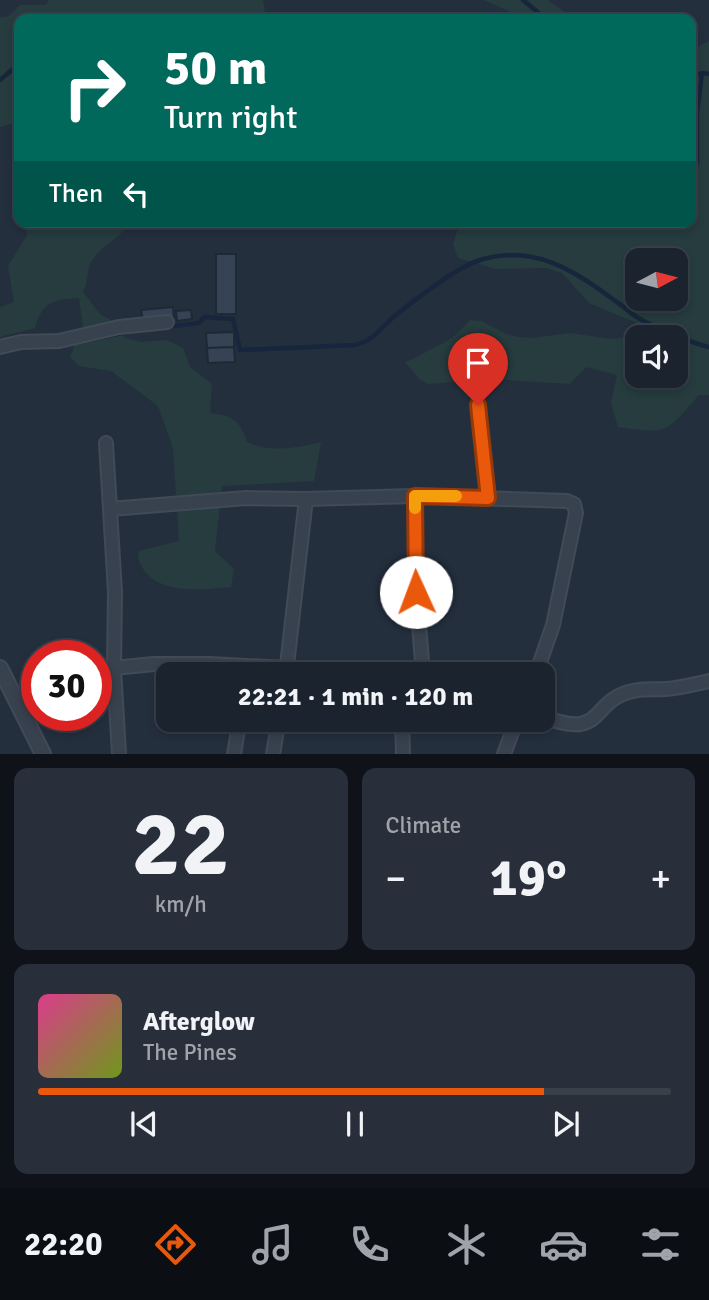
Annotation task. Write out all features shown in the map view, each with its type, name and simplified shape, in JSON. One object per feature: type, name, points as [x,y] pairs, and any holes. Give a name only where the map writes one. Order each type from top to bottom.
[{"type":"street","points":[[0,347],[22,342],[59,341],[119,327],[167,323]]},
{"type":"street","points":[[478,405],[488,498]]},
{"type":"street","points":[[106,443],[115,592],[114,668],[119,754]]},
{"type":"street","points":[[415,496],[415,575],[422,662]]},
{"type":"street","points":[[110,509],[246,498],[415,496],[571,501],[576,507],[574,530],[553,625],[540,662]]},
{"type":"street","points":[[287,662],[306,499]]},
{"type":"street","points":[[114,668],[156,664]]},
{"type":"street","points":[[0,667],[43,754]]},
{"type":"street","points":[[555,721],[580,725],[588,723],[612,700],[632,691],[666,690],[709,681]]},
{"type":"street","points":[[234,754],[238,732]]},
{"type":"street","points":[[273,754],[277,732]]},
{"type":"street","points":[[402,732],[403,754]]},
{"type":"street","points":[[504,754],[512,732]]},
{"type":"green space","points":[[49,0],[263,0],[265,14],[14,14],[14,123],[0,127],[0,17],[9,16],[20,5],[45,5]]},
{"type":"green space","points":[[484,0],[548,0],[567,14],[515,14]]},
{"type":"green space","points":[[709,41],[709,395],[699,395],[672,424],[657,430],[648,430],[618,427],[611,403],[617,375],[586,367],[570,384],[488,379],[428,384],[420,380],[405,362],[456,335],[470,320],[481,321],[518,337],[571,333],[611,339],[625,337],[625,388],[688,388],[688,325],[639,325],[589,303],[562,273],[546,268],[496,269],[458,258],[453,244],[458,228],[696,228],[696,48]]},
{"type":"green space","points":[[26,228],[126,228],[97,254],[89,267],[83,292],[100,314],[111,320],[125,338],[141,342],[167,340],[183,348],[190,367],[212,384],[210,412],[228,416],[236,421],[247,442],[264,447],[293,448],[321,442],[314,481],[222,486],[215,551],[234,569],[231,587],[182,589],[158,582],[142,567],[138,558],[139,551],[179,541],[173,448],[158,406],[111,371],[79,366],[70,357],[75,332],[83,328],[79,298],[51,303],[42,312],[35,328],[0,337],[0,307],[14,302],[8,266],[27,235]]},
{"type":"building","points":[[216,254],[236,254],[236,314],[216,314]]},
{"type":"building","points":[[173,307],[174,318],[143,322],[141,310]]},
{"type":"building","points":[[191,310],[192,319],[177,321],[176,311]]},
{"type":"building","points":[[234,332],[234,347],[207,348],[206,333]]},
{"type":"building","points":[[234,347],[235,362],[208,363],[207,348]]},
{"type":"waterway","points":[[523,0],[540,14]]},
{"type":"waterway","points":[[0,80],[14,68]]},
{"type":"waterway","points":[[696,75],[702,73]]},
{"type":"waterway","points":[[696,164],[697,113],[702,73],[709,74]]},
{"type":"waterway","points":[[166,327],[199,323],[204,317],[233,319],[240,350],[355,345],[373,337],[405,308],[457,271],[477,261],[517,255],[552,263],[569,271],[586,280],[634,316],[664,331],[709,347]]},
{"type":"waterway","points":[[80,342],[126,332]]},
{"type":"slow traffic","points":[[415,508],[415,496],[456,496]]},
{"type":"route","points":[[416,592],[415,496],[488,498],[478,405]]}]
